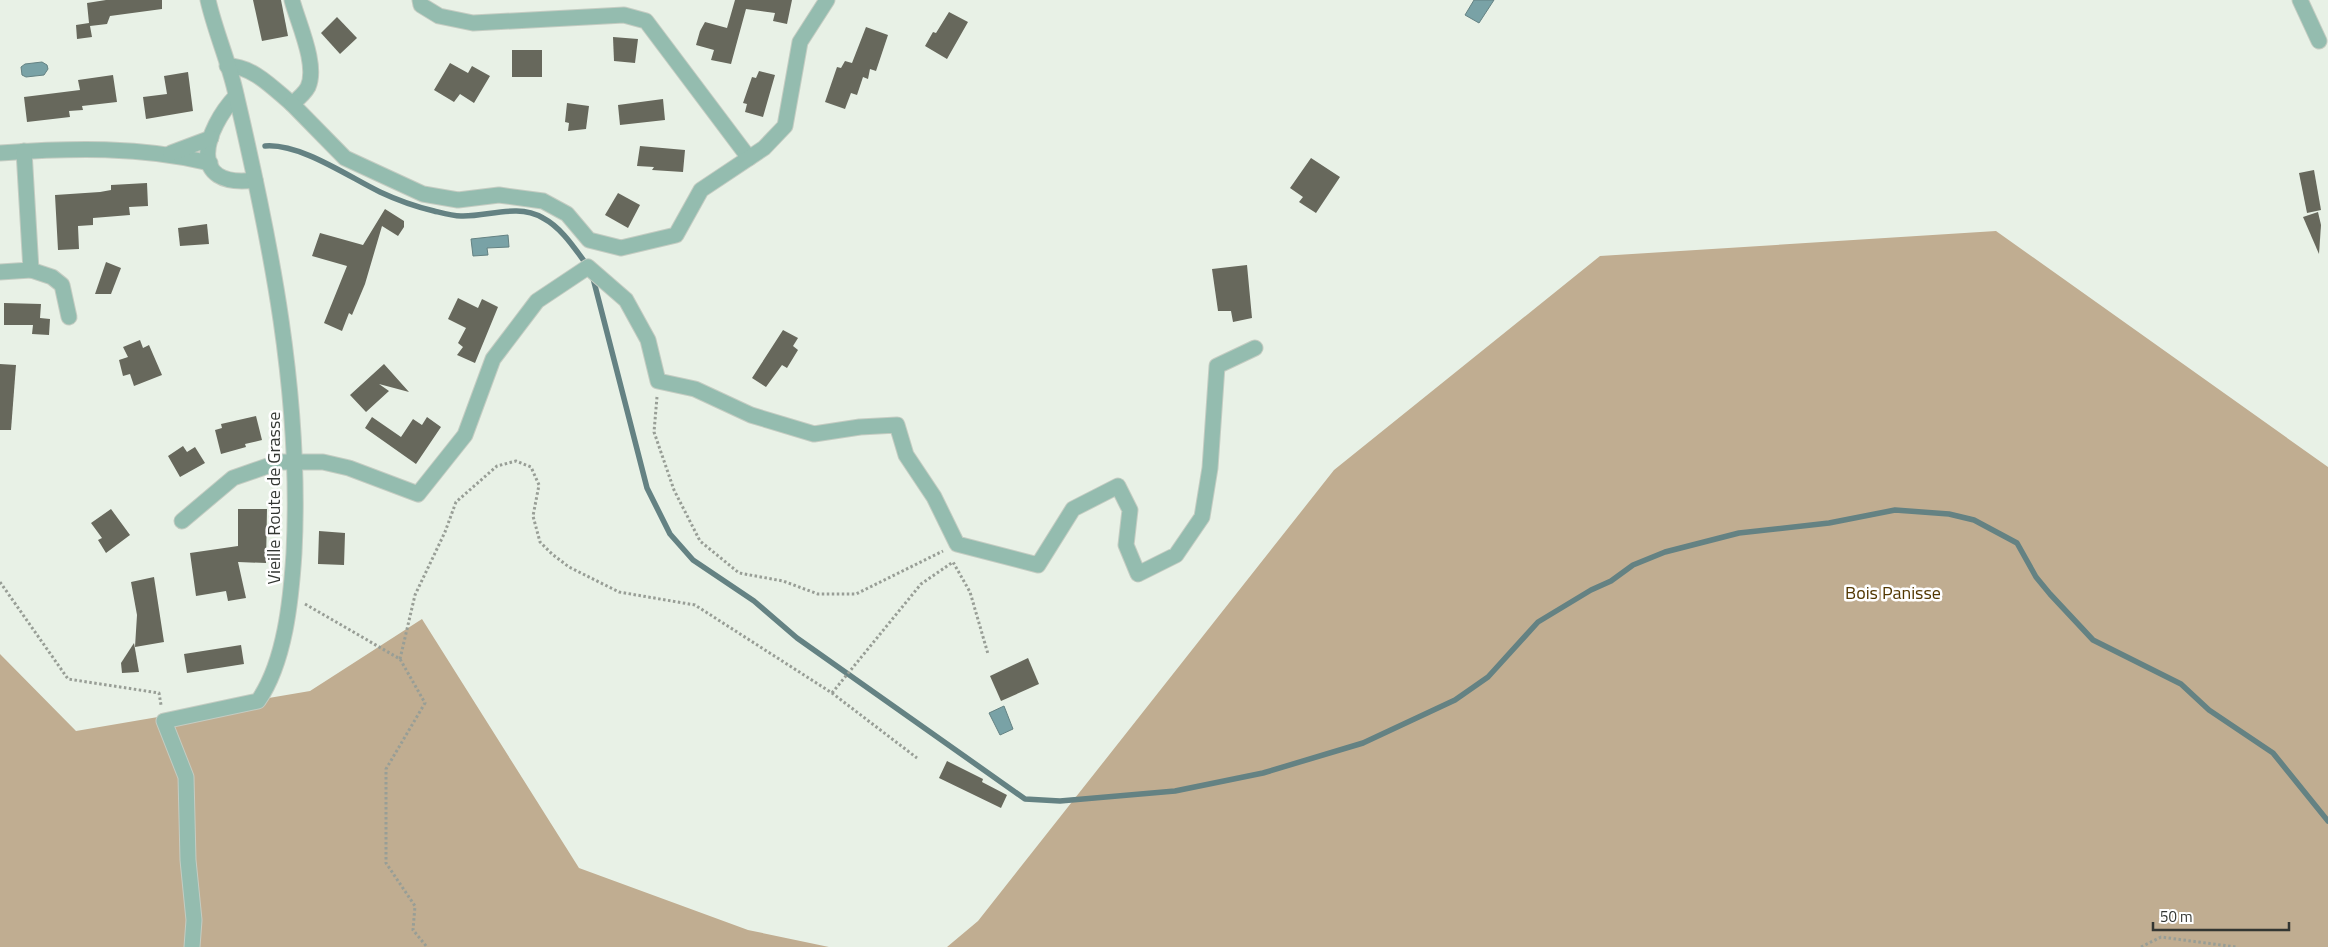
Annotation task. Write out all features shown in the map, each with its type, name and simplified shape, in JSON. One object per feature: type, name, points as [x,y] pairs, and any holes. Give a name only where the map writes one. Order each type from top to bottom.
[{"type":"street","name":"Vieille Route de Grasse","points":[[164,721],[258,701],[268,686],[292,596],[295,462],[291,398],[283,330],[271,250],[236,96],[208,0]]},
{"type":"street","points":[[292,0],[311,64],[308,86],[292,104]]},
{"type":"street","points":[[420,0],[421,4],[439,16],[473,23],[624,15],[646,20],[749,158]]},
{"type":"street","points":[[227,66],[236,66],[253,74],[292,104],[345,158],[423,194],[458,200],[499,195],[542,200],[567,214],[589,240],[621,248],[676,235],[701,190],[764,148],[785,126],[800,42],[826,0]]},
{"type":"street","points":[[2300,0],[2319,41]]},
{"type":"street","points":[[236,96],[223,110],[211,138],[208,157],[212,170],[220,178],[238,182],[255,180]]},
{"type":"street","points":[[171,153],[211,138]]},
{"type":"street","points":[[0,153],[63,148],[171,153],[210,163]]},
{"type":"street","points":[[24,151],[32,270]]},
{"type":"street","points":[[182,521],[233,478],[279,462],[323,462],[349,468],[418,494],[465,435],[493,359],[538,301],[588,267],[626,300],[648,340],[658,382],[695,389],[751,416],[814,434],[860,427],[897,425],[906,455],[934,497],[957,544],[1038,565],[1073,509],[1118,486],[1130,510],[1126,545],[1138,574],[1176,555],[1202,517],[1210,468],[1217,366],[1255,348]]},
{"type":"street","points":[[0,272],[32,270],[52,277],[62,285],[69,317]]},
{"type":"street","points":[[164,721],[186,777],[188,860],[194,920],[192,947]]},
{"type":"path","points":[[658,382],[654,432],[674,490],[700,541],[739,573],[783,580],[818,594],[856,594],[913,568],[957,544]]},
{"type":"path","points":[[400,659],[415,595],[456,502],[497,466],[516,461],[532,466],[539,486],[533,516],[540,542],[569,567],[619,592],[695,605],[832,693],[917,758]]},
{"type":"path","points":[[832,693],[921,584],[953,562],[970,592],[988,654]]},
{"type":"path","points":[[0,582],[68,679],[158,693],[164,721]]},
{"type":"path","points":[[292,596],[400,659],[425,703],[386,769],[386,863],[415,906],[413,930],[428,947]]},
{"type":"path","points":[[2141,947],[2161,937],[2236,947]]},
{"type":"green space","name":"Bois Panisse","points":[[1996,231],[2328,467],[2328,947],[947,947],[978,921],[1334,470],[1600,256]]},
{"type":"green space","points":[[422,619],[579,868],[748,930],[829,947],[0,947],[0,654],[76,731],[310,691]]},
{"type":"water","points":[[1474,0],[1494,0],[1479,23],[1465,15]]},
{"type":"water","points":[[42,62],[47,65],[48,69],[44,75],[26,77],[22,75],[21,67],[25,64]]},
{"type":"water","points":[[508,235],[509,247],[487,248],[488,255],[473,256],[471,239]]},
{"type":"water","points":[[1004,706],[1013,729],[1000,735],[989,713]]},
{"type":"building","points":[[106,0],[162,0],[162,9],[110,16],[107,24],[90,26],[92,37],[77,39],[76,25],[89,23],[87,3]]},
{"type":"building","points":[[253,0],[281,0],[288,36],[262,41]]},
{"type":"building","points":[[735,0],[792,0],[787,24],[773,21],[775,13],[746,9],[731,64],[711,60],[714,50],[696,45],[700,31],[705,22],[727,28]]},
{"type":"building","points":[[949,12],[968,22],[947,59],[925,46],[933,32],[936,33]]},
{"type":"building","points":[[337,17],[357,38],[340,54],[321,33]]},
{"type":"building","points":[[866,27],[888,35],[876,71],[870,69],[868,79],[863,77],[857,95],[851,93],[845,109],[825,102],[837,67],[841,68],[845,61],[852,63]]},
{"type":"building","points":[[613,37],[638,39],[635,63],[614,61]]},
{"type":"building","points":[[512,50],[542,50],[542,77],[512,77]]},
{"type":"building","points":[[450,63],[468,73],[472,66],[490,76],[474,103],[460,94],[454,102],[434,90]]},
{"type":"building","points":[[759,71],[775,75],[763,117],[745,112],[747,104],[743,103],[752,77],[756,78]]},
{"type":"building","points":[[188,72],[193,111],[146,119],[143,97],[167,94],[164,76]]},
{"type":"building","points":[[113,75],[117,102],[82,106],[83,110],[69,111],[70,117],[27,122],[24,97],[80,90],[78,80]]},
{"type":"building","points":[[663,99],[665,120],[620,125],[618,105]]},
{"type":"building","points":[[567,103],[589,106],[586,129],[568,131],[569,123],[565,122]]},
{"type":"building","points":[[640,146],[685,150],[683,172],[652,170],[654,167],[637,166]]},
{"type":"building","points":[[1311,158],[1340,177],[1316,213],[1299,202],[1303,197],[1290,188]]},
{"type":"building","points":[[2314,170],[2321,210],[2307,213],[2299,173]]},
{"type":"building","points":[[147,183],[148,206],[129,207],[130,215],[93,218],[93,225],[78,226],[79,249],[58,250],[55,195],[100,192],[111,190],[111,185]]},
{"type":"building","points":[[618,193],[640,205],[628,228],[605,215]]},
{"type":"building","points":[[385,209],[404,221],[404,227],[398,236],[382,226],[365,284],[352,315],[349,313],[342,331],[324,323],[347,266],[312,256],[320,233],[363,245]]},
{"type":"building","points":[[2318,212],[2321,225],[2319,254],[2303,217]]},
{"type":"building","points":[[207,224],[209,244],[180,246],[178,228]]},
{"type":"building","points":[[106,262],[121,268],[111,294],[95,294]]},
{"type":"building","points":[[1247,265],[1252,318],[1233,322],[1231,311],[1218,311],[1212,269]]},
{"type":"building","points":[[458,298],[478,308],[482,299],[498,307],[475,363],[457,355],[463,347],[458,343],[466,328],[448,319]]},
{"type":"building","points":[[4,303],[41,304],[40,318],[50,319],[49,335],[32,334],[33,325],[4,325]]},
{"type":"building","points":[[783,330],[798,338],[793,346],[798,350],[787,368],[782,365],[766,387],[752,378]]},
{"type":"building","points":[[140,340],[143,348],[149,345],[162,375],[134,386],[130,374],[123,376],[119,360],[128,357],[123,347]]},
{"type":"building","points":[[0,364],[16,365],[11,430],[0,430]]},
{"type":"building","points":[[384,364],[409,392],[379,384],[389,391],[366,412],[350,395]]},
{"type":"building","points":[[256,416],[262,440],[245,444],[246,447],[221,454],[215,430],[222,428],[221,424]]},
{"type":"building","points":[[372,417],[401,437],[413,419],[422,425],[427,417],[441,427],[416,464],[365,428]]},
{"type":"building","points":[[183,446],[187,452],[195,447],[205,463],[180,477],[168,456]]},
{"type":"building","points":[[111,509],[130,535],[106,553],[98,540],[102,538],[91,523]]},
{"type":"building","points":[[238,509],[267,509],[266,563],[238,562],[246,598],[228,601],[226,591],[196,596],[190,553],[238,546]]},
{"type":"building","points":[[319,531],[345,533],[344,565],[318,564]]},
{"type":"building","points":[[154,577],[164,642],[135,647],[137,615],[131,582]]},
{"type":"building","points":[[134,643],[139,672],[122,673],[121,663]]},
{"type":"building","points":[[241,645],[244,664],[187,673],[184,654]]},
{"type":"building","points":[[1028,658],[1039,684],[1001,701],[990,676]]},
{"type":"building","points":[[947,761],[983,779],[982,782],[1007,795],[1001,808],[939,778]]},
{"type":"waterway","points":[[265,146],[279,146],[309,155],[387,195],[440,213],[471,216],[513,211],[533,214],[556,227],[568,239],[587,265]]},
{"type":"waterway","points":[[593,278],[647,488],[670,534],[693,560],[754,601],[797,638],[1025,799],[1060,801],[1175,791],[1263,773],[1363,743],[1455,700],[1488,677],[1538,622],[1591,590],[1611,581],[1633,565],[1665,552],[1739,533],[1829,523],[1895,510],[1949,514],[1974,520],[2017,543],[2036,577],[2093,640],[2181,684],[2209,710],[2273,753],[2328,821]]}]
